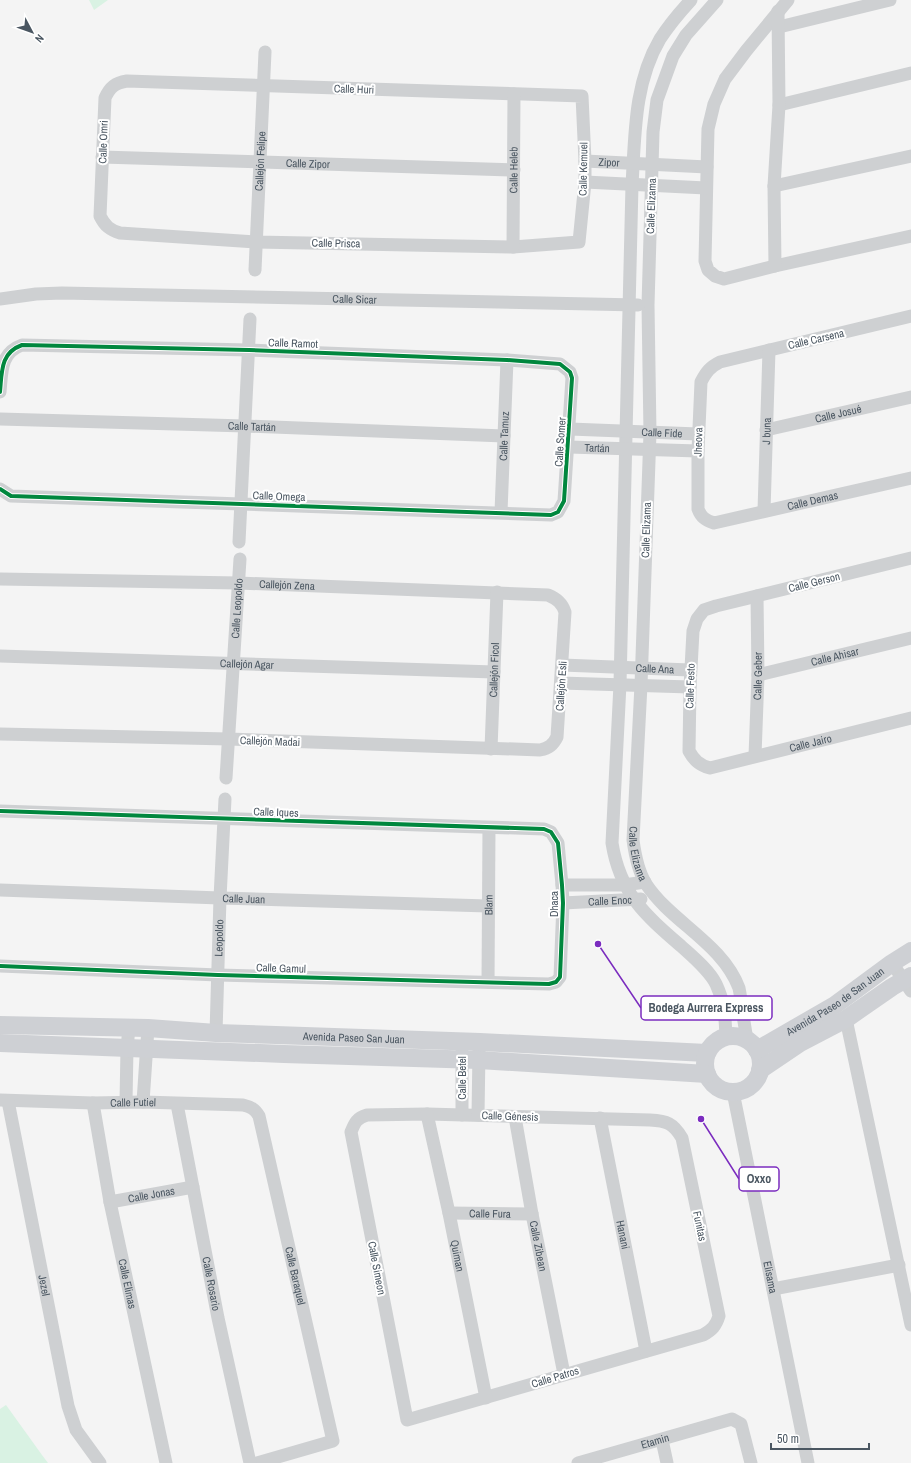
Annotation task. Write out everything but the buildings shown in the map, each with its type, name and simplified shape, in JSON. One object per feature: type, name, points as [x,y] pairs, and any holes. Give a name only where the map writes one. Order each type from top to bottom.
[{"type":"street","name":"Calle Elizama","points":[[691,0],[674,19],[660,39],[650,59],[641,85],[636,113],[632,184],[620,684],[612,843],[615,862],[624,885],[634,900],[664,931],[697,960],[715,982],[724,1005],[726,1037]]},
{"type":"street","name":"Calle Elizama","points":[[716,0],[686,35],[673,56],[656,100],[653,132],[648,305],[650,433],[633,840],[636,862],[645,882],[657,898],[680,921],[708,945],[725,963],[739,989],[752,1045]]},
{"type":"street","points":[[788,0],[725,78],[714,104],[708,129],[705,261],[708,270],[715,276],[724,278],[911,236]]},
{"type":"street","points":[[779,27],[890,0]]},
{"type":"street","points":[[775,266],[774,186],[779,105],[778,11]]},
{"type":"street","name":"Callejón Felipe","points":[[255,270],[265,52]]},
{"type":"street","points":[[779,105],[911,74]]},
{"type":"street","name":"Calle Huri","points":[[127,81],[582,96]]},
{"type":"street","name":"Calle Omri","points":[[100,216],[105,98],[109,89],[116,83],[127,81]]},
{"type":"street","name":"Calle Heleb","points":[[513,247],[514,94]]},
{"type":"street","name":"Calle Kemuel","points":[[579,242],[585,182],[582,96]]},
{"type":"street","points":[[774,186],[911,156]]},
{"type":"street","name":"Calle Zipor","points":[[102,157],[514,170]]},
{"type":"street","name":"Zipor","points":[[585,160],[707,167]]},
{"type":"street","name":"Zipor","points":[[585,182],[706,188]]},
{"type":"street","name":"Calle Prisca","points":[[100,216],[105,225],[111,230],[120,233],[256,242],[513,247],[579,242]]},
{"type":"street","name":"Calle Sicar","points":[[0,299],[36,294],[62,293],[648,305]]},
{"type":"street","name":"Calle Carsena","points":[[720,362],[911,316]]},
{"type":"street","points":[[239,542],[250,319]]},
{"type":"street","name":"Calle Ramot","points":[[0,392],[3,361],[14,348],[22,345],[249,350],[507,360],[560,364],[570,372]]},
{"type":"street","name":"J buna","points":[[764,511],[769,350]]},
{"type":"street","name":"Calle Tamuz","points":[[501,512],[507,360]]},
{"type":"street","name":"Jheova","points":[[714,523],[706,521],[698,509],[698,434],[701,382],[705,373],[711,367],[720,362]]},
{"type":"street","name":"Calle Somer","points":[[558,512],[564,501],[569,447],[572,378],[570,372]]},
{"type":"street","name":"Calle Josué","points":[[766,430],[911,397]]},
{"type":"street","name":"Calle Tartán","points":[[0,419],[245,426],[504,436]]},
{"type":"street","name":"Tartán","points":[[570,429],[626,431]]},
{"type":"street","name":"Calle Fide","points":[[626,431],[698,434]]},
{"type":"street","name":"Tartán","points":[[569,447],[626,448]]},
{"type":"street","name":"Calle Fide","points":[[626,448],[698,451]]},
{"type":"street","name":"Calle Demas","points":[[714,523],[911,478]]},
{"type":"street","name":"Calle Omega","points":[[0,489],[11,496],[501,512],[551,515],[558,512]]},
{"type":"street","name":"Calle Gerson","points":[[716,606],[911,558]]},
{"type":"street","name":"Calle Leopoldo","points":[[226,778],[240,559]]},
{"type":"street","name":"Callejón Zena","points":[[0,579],[238,583],[497,592],[548,595],[556,598],[562,604],[565,612]]},
{"type":"street","name":"Callejón Ficol","points":[[491,749],[497,592]]},
{"type":"street","name":"Calle Geber","points":[[755,756],[758,675],[758,596]]},
{"type":"street","name":"Calle Festo","points":[[710,768],[700,765],[689,751],[690,670],[693,631],[697,619],[704,610],[716,606]]},
{"type":"street","name":"Callejón Esli","points":[[540,750],[548,748],[554,744],[557,737],[565,612]]},
{"type":"street","name":"Calle Ahisar","points":[[758,675],[911,638]]},
{"type":"street","name":"Callejón Agar","points":[[0,656],[494,672]]},
{"type":"street","name":"Calle Ana","points":[[562,665],[690,670]]},
{"type":"street","name":"Calle Ana","points":[[561,683],[690,687]]},
{"type":"street","name":"Calle Jairo","points":[[710,768],[911,718]]},
{"type":"street","name":"Callejón Madai","points":[[0,734],[229,739],[540,750]]},
{"type":"street","points":[[224,819],[226,799]]},
{"type":"street","name":"Calle Iques","points":[[0,811],[544,829],[551,832]]},
{"type":"street","name":"Leopoldo","points":[[216,1033],[224,819]]},
{"type":"street","name":"Blam","points":[[488,982],[489,828]]},
{"type":"street","name":"Dhaca","points":[[551,832],[558,843],[562,885],[563,903],[560,977]]},
{"type":"street","name":"Calle Enoc","points":[[562,885],[624,885],[645,882]]},
{"type":"street","name":"Calle Juan","points":[[0,890],[488,906]]},
{"type":"street","name":"Calle Enoc","points":[[563,903],[657,898]]},
{"type":"street","name":"Avenida Paseo de San Juan","points":[[752,1045],[836,1005],[892,963],[911,951]]},
{"type":"street","points":[[892,963],[909,982]]},
{"type":"street","name":"Calle Gamul","points":[[0,966],[218,975],[549,984],[556,982],[560,977]]},
{"type":"street","name":"Avenida Paseo de San Juan","points":[[760,1070],[800,1044],[909,982]]},
{"type":"street","points":[[846,1019],[911,1325]]},
{"type":"street","name":"Avenida Paseo San Juan","points":[[0,1025],[148,1028],[216,1033],[471,1041],[707,1053]]},
{"type":"street","points":[[126,1102],[127,1048],[130,1028]]},
{"type":"street","points":[[143,1102],[148,1028]]},
{"type":"street","points":[[733,1036],[752,1045],[761,1063],[760,1070],[753,1083],[741,1091],[733,1092],[725,1091],[717,1087],[711,1081],[705,1067],[707,1053],[714,1043],[726,1037],[733,1036]]},
{"type":"street","name":"Calle Betel","points":[[462,1115],[471,1041]]},
{"type":"street","name":"Avenida Paseo San Juan","points":[[0,1043],[284,1054],[470,1059],[707,1074]]},
{"type":"street","name":"Calle Betel","points":[[470,1059],[478,1115]]},
{"type":"street","name":"Elisama","points":[[733,1092],[808,1463]]},
{"type":"street","name":"Calle Futiel","points":[[4,1100],[243,1105],[252,1107],[256,1110]]},
{"type":"street","name":"Jezel","points":[[4,1100],[68,1406],[76,1430],[100,1463]]},
{"type":"street","name":"Calle Elimas","points":[[93,1103],[110,1202],[166,1463]]},
{"type":"street","name":"Calle Rosario","points":[[177,1104],[218,1318],[250,1463]]},
{"type":"street","name":"Calle Baraquel","points":[[256,1110],[259,1116],[333,1441],[257,1463]]},
{"type":"street","name":"Calle Génesis","points":[[359,1118],[367,1115],[427,1114],[661,1121]]},
{"type":"street","name":"Quiman","points":[[427,1114],[449,1213],[486,1398]]},
{"type":"street","name":"Calle Zibean","points":[[515,1117],[532,1214],[564,1374]]},
{"type":"street","name":"Calle Simeon","points":[[359,1118],[354,1124],[351,1132],[407,1420]]},
{"type":"street","name":"Hanani","points":[[600,1118],[646,1351]]},
{"type":"street","name":"Funitas","points":[[661,1121],[670,1123],[677,1129],[682,1138],[717,1308],[717,1324],[704,1335]]},
{"type":"street","name":"Calle Jonas","points":[[110,1202],[192,1187]]},
{"type":"street","name":"Calle Fura","points":[[449,1213],[532,1214]]},
{"type":"street","points":[[773,1289],[899,1265]]},
{"type":"street","name":"Calle Patros","points":[[407,1420],[704,1335]]},
{"type":"street","name":"Etamin","points":[[578,1463],[732,1419],[741,1424],[751,1463]]},
{"type":"street","points":[[662,1440],[667,1463]]},
{"type":"green space","points":[[89,0],[108,0],[94,10]]},
{"type":"green space","points":[[6,1405],[48,1463],[0,1463],[0,1409]]},
{"type":"cycle path","points":[[0,392],[2,370],[6,358],[15,348],[22,345],[249,350],[507,360],[560,364],[570,372],[572,378],[564,501],[558,512],[551,515],[11,496],[0,489]]},
{"type":"cycle path","points":[[0,811],[544,829],[551,832],[558,843],[563,903],[560,977],[556,982],[549,984],[218,975],[0,966]]},
{"type":"place","name":"Bodega Aurrera Express","points":[[598,944]]},
{"type":"place","name":"Oxxo","points":[[701,1119]]}]
